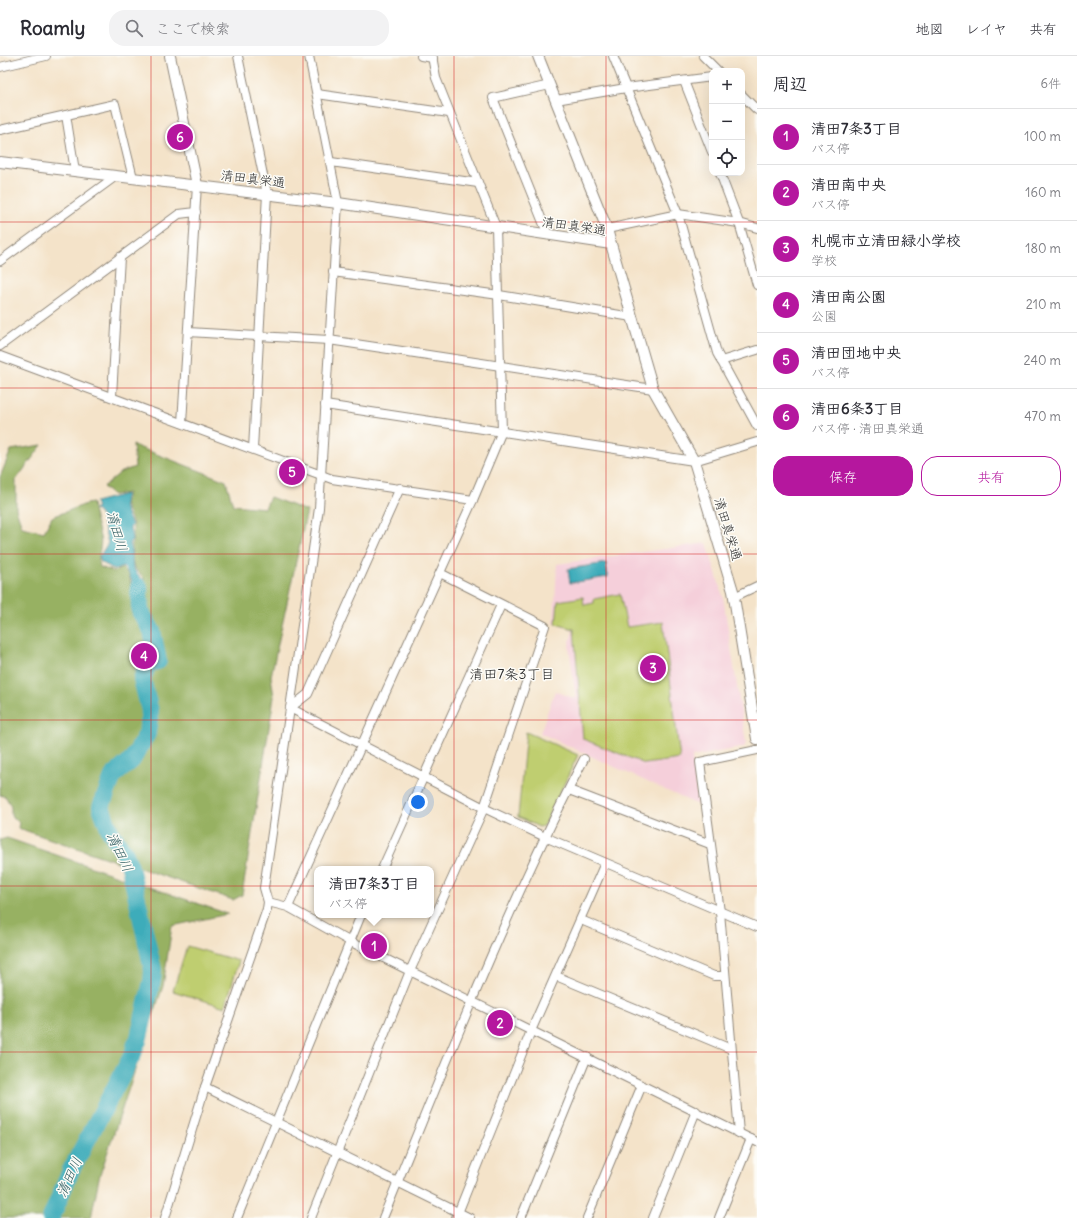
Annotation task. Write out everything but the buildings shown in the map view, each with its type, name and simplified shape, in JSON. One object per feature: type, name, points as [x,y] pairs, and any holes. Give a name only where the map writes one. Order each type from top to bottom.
[{"type":"street","points":[[0,65],[46,56]]},
{"type":"street","points":[[170,56],[197,185],[182,423]]},
{"type":"street","points":[[238,56],[267,194],[253,449]]},
{"type":"street","points":[[165,1218],[205,1087],[268,902],[264,888],[319,508],[338,203],[309,56]]},
{"type":"street","points":[[288,907],[473,500],[502,431],[496,227],[449,113],[436,78],[432,57],[421,56]]},
{"type":"street","points":[[538,56],[612,244]]},
{"type":"street","points":[[613,56],[678,214],[721,361],[757,426]]},
{"type":"street","points":[[703,56],[715,68]]},
{"type":"street","points":[[556,100],[626,88],[709,77]]},
{"type":"street","points":[[684,81],[709,144]]},
{"type":"street","points":[[548,235],[493,98],[550,85]]},
{"type":"street","points":[[317,94],[449,113]]},
{"type":"street","points":[[745,98],[757,110]]},
{"type":"street","points":[[0,130],[114,104],[133,178]]},
{"type":"street","points":[[66,115],[75,171]]},
{"type":"street","name":"清田真栄通","points":[[0,162],[338,203],[612,244],[653,388],[694,461],[734,597],[757,739]]},
{"type":"street","points":[[330,162],[478,184]]},
{"type":"street","points":[[0,261],[116,176]]},
{"type":"street","points":[[721,176],[739,223],[757,285]]},
{"type":"street","points":[[0,346],[179,214],[196,212]]},
{"type":"street","points":[[607,229],[678,214],[739,223],[757,228]]},
{"type":"street","points":[[112,396],[120,257]]},
{"type":"street","points":[[333,272],[499,295],[632,317]]},
{"type":"street","points":[[188,332],[329,340],[653,388]]},
{"type":"street","points":[[721,361],[757,350]]},
{"type":"street","points":[[0,356],[112,396],[332,479],[473,500]]},
{"type":"street","points":[[325,405],[694,461],[757,442]]},
{"type":"street","points":[[290,708],[308,694],[400,488]]},
{"type":"street","points":[[311,1218],[410,971],[484,808],[545,626],[440,573]]},
{"type":"street","points":[[734,597],[757,586]]},
{"type":"street","points":[[383,866],[501,605]]},
{"type":"street","points":[[290,708],[484,808],[545,837],[757,927]]},
{"type":"street","points":[[739,1133],[720,912],[700,762],[757,750]]},
{"type":"street","points":[[383,1218],[471,1001],[545,837],[584,759]]},
{"type":"street","points":[[569,790],[710,844]]},
{"type":"street","points":[[457,1215],[531,1031],[605,863]]},
{"type":"street","points":[[268,902],[288,907],[350,941],[754,1140],[719,1218]]},
{"type":"street","points":[[237,1218],[360,918]]},
{"type":"street","points":[[581,920],[714,976],[725,976]]},
{"type":"street","points":[[556,976],[731,1049]]},
{"type":"street","points":[[521,1218],[587,1057]]},
{"type":"street","points":[[587,1218],[642,1085]]},
{"type":"street","points":[[205,1087],[398,1182],[457,1215],[470,1218]]},
{"type":"street","points":[[653,1218],[696,1111]]},
{"type":"shaded area","points":[[707,543],[723,597],[746,743],[744,747],[692,757],[698,805],[540,733],[555,691],[576,699],[569,646],[573,630],[554,623],[557,564]]},
{"type":"green space","points":[[42,445],[16,480],[16,509],[22,527],[44,532],[52,517],[92,503],[101,541],[99,558],[100,567],[114,572],[122,568],[129,575],[137,613],[143,607],[145,602],[146,590],[144,579],[134,567],[132,562],[133,525],[126,508],[126,498],[128,493],[113,495],[103,487],[121,472],[135,467],[133,445],[226,481],[233,505],[265,508],[270,497],[307,511],[271,676],[274,697],[242,895],[233,900],[134,866],[130,858],[121,863],[18,828],[19,822],[11,816],[11,807],[6,797],[0,795],[0,477],[11,450]]},
{"type":"green space","points":[[620,594],[627,627],[663,622],[680,759],[645,764],[583,739],[574,629],[556,624],[558,601],[583,597],[584,605],[594,603],[594,599]]},
{"type":"green space","points":[[526,732],[578,755],[544,826],[539,827],[518,817]]},
{"type":"green space","points":[[7,838],[228,914],[172,926],[163,986],[99,1178],[91,1218],[0,1218],[0,840]]},
{"type":"green space","points":[[187,946],[239,961],[225,1007],[173,991]]},
{"type":"water","points":[[126,494],[124,506],[132,525],[130,528],[132,539],[130,543],[133,568],[143,581],[144,600],[140,611],[137,606],[136,596],[131,580],[126,570],[123,567],[114,570],[101,562],[99,557],[108,543],[101,516],[97,511],[93,510],[97,508],[95,502]]},
{"type":"water","points":[[606,563],[608,577],[570,583],[568,569]]},
{"type":"waterway","name":"清田川","points":[[51,1218],[71,1170],[133,1054],[138,1041],[152,981],[153,970],[130,867],[125,854],[110,831],[101,807],[113,776],[132,760],[147,734],[150,711],[142,679],[148,664],[158,661],[152,631],[140,611],[139,587]]},
{"type":"place","name":"清田6条3丁目","points":[[180,137]]},
{"type":"place","name":"清田団地中央","points":[[292,472]]},
{"type":"place","name":"清田南公園","points":[[144,656]]},
{"type":"place","name":"札幌市立清田緑小学校","points":[[653,668]]},
{"type":"place","name":"清田7条3丁目","points":[[374,946]]},
{"type":"place","name":"清田南中央","points":[[500,1023]]},
{"type":"district","name":"清田7条3丁目","points":[[512,674]]}]
